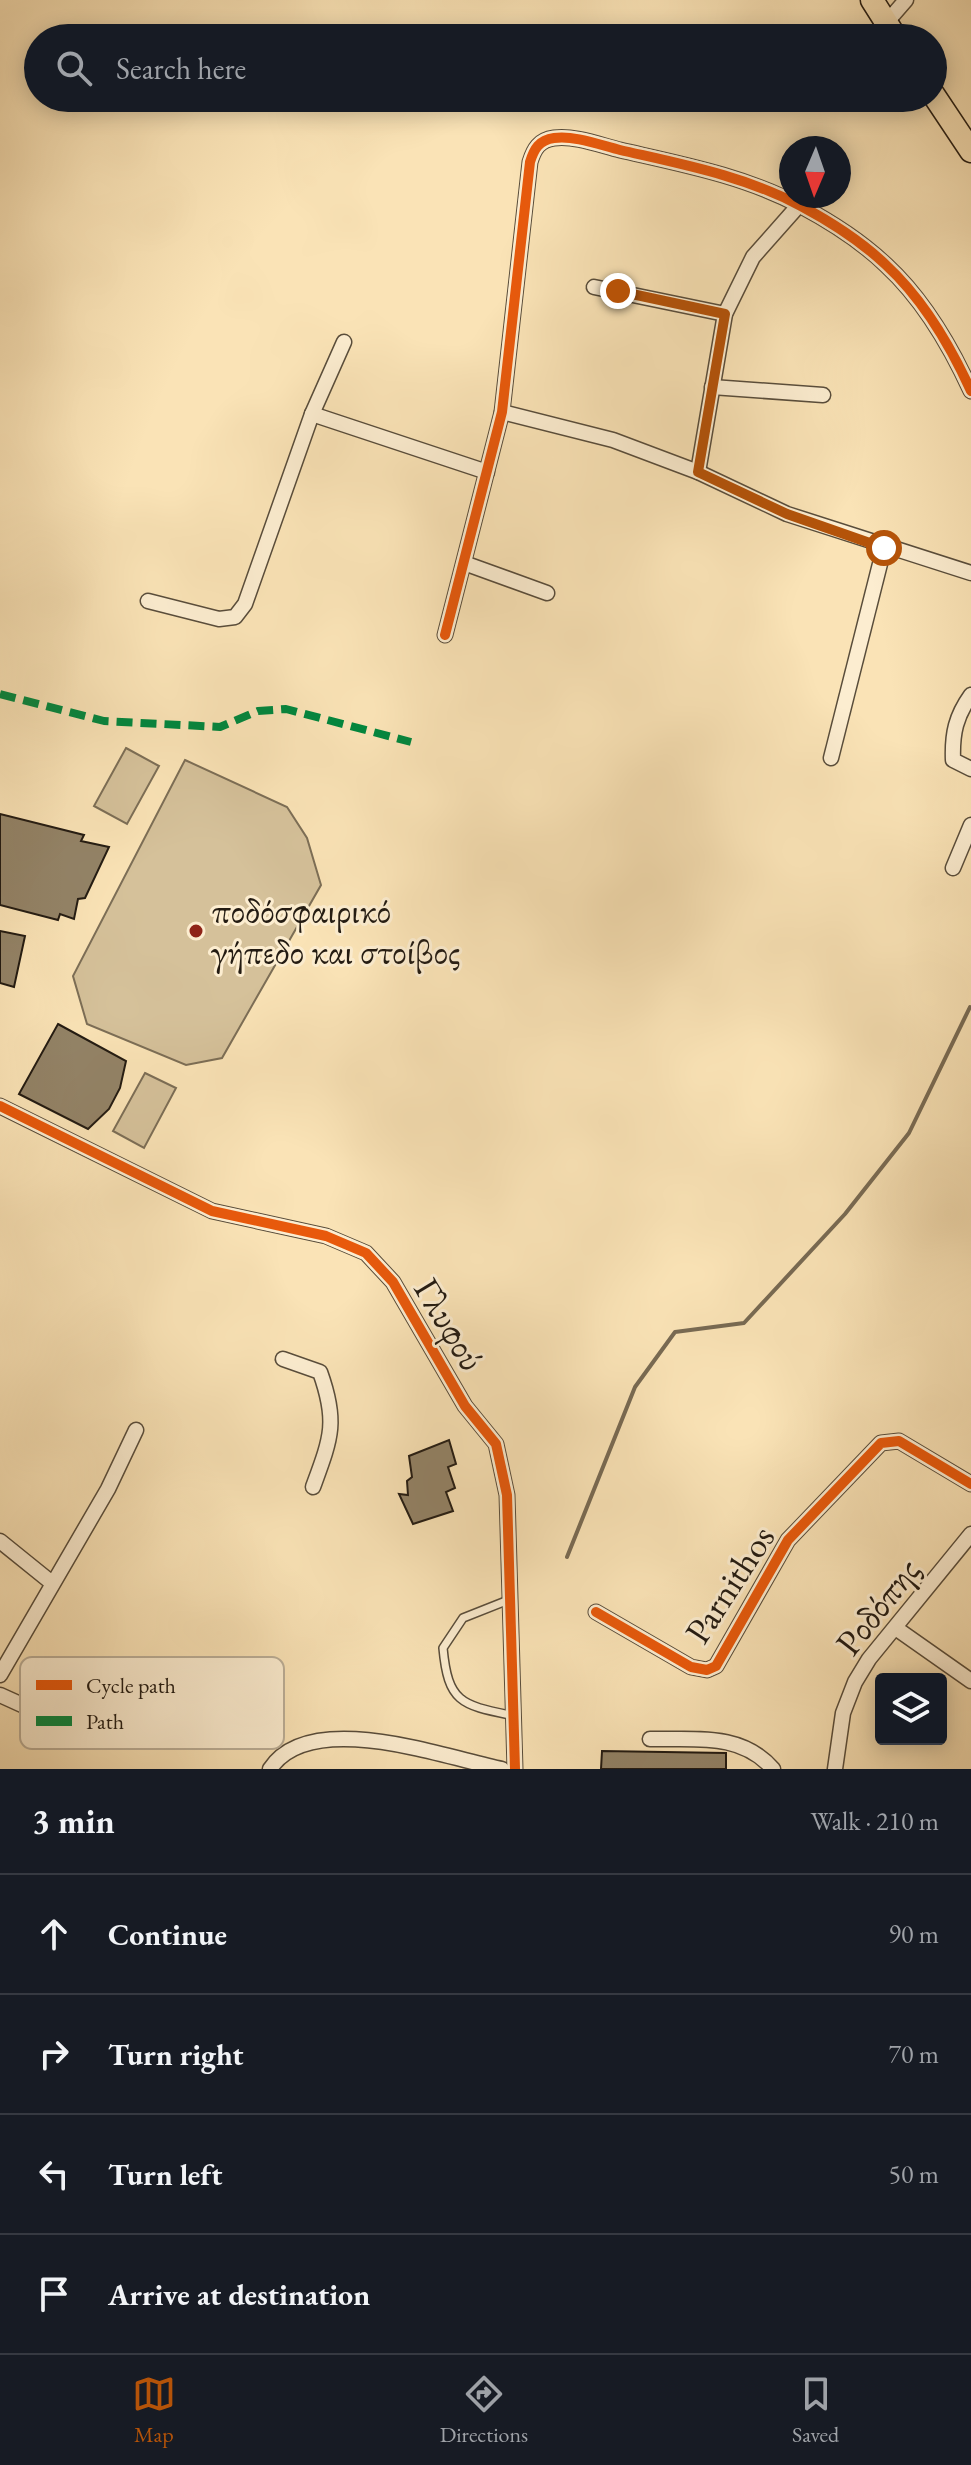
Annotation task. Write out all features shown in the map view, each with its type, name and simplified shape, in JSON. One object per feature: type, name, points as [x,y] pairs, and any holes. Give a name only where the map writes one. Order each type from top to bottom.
[{"type":"main road","points":[[872,0],[887,24]]},
{"type":"main road","points":[[945,112],[971,151]]},
{"type":"street","points":[[894,24],[906,0]]},
{"type":"street","points":[[445,635],[502,412],[530,162],[534,150],[543,141],[555,137],[593,143],[704,170],[779,198]]},
{"type":"street","points":[[698,472],[725,314],[753,257],[796,208]]},
{"type":"street","points":[[804,208],[840,229],[885,264],[916,295],[958,363],[971,391]]},
{"type":"street","points":[[594,287],[725,314]]},
{"type":"street","points":[[148,601],[219,619],[235,617],[245,604],[312,414],[344,342]]},
{"type":"street","points":[[712,387],[823,395]]},
{"type":"street","points":[[502,412],[613,440],[698,472],[787,514],[884,548],[971,573]]},
{"type":"street","points":[[312,414],[487,472]]},
{"type":"street","points":[[831,758],[884,548]]},
{"type":"street","points":[[464,563],[547,593]]},
{"type":"street","points":[[971,695],[957,715],[952,736],[953,760],[971,769]]},
{"type":"street","points":[[953,868],[971,825]]},
{"type":"street","name":"Γλυφού","points":[[0,1106],[212,1211],[326,1236],[366,1253],[393,1282],[465,1406],[496,1444],[507,1495],[507,1564],[511,1599],[510,1715],[515,1769]]},
{"type":"street","points":[[283,1359],[320,1372],[332,1406],[330,1442],[313,1487]]},
{"type":"street","points":[[0,1675],[108,1489],[136,1430]]},
{"type":"street","name":"Parnithos","points":[[596,1612],[691,1667],[707,1670],[716,1666],[788,1540],[881,1443],[899,1441],[971,1484]]},
{"type":"street","name":"Ροδόπης","points":[[835,1769],[843,1713],[855,1682],[869,1659],[897,1629],[971,1534]]},
{"type":"street","points":[[0,1541],[52,1583]]},
{"type":"street","points":[[897,1629],[971,1681]]},
{"type":"street","points":[[0,1695],[20,1704]]},
{"type":"street","points":[[270,1769],[279,1755],[309,1741],[347,1738],[396,1745],[502,1769]]},
{"type":"street","points":[[650,1739],[749,1746],[773,1769]]},
{"type":"lane","points":[[510,1715],[469,1706],[453,1693],[445,1673],[443,1648],[463,1618],[511,1599]]},
{"type":"shaded area","points":[[126,748],[159,766],[127,824],[94,806]]},
{"type":"shaded area","name":"ποδόσφαιρικό γήπεδο και στοίβος","points":[[185,760],[287,807],[307,838],[321,885],[222,1058],[186,1065],[87,1024],[73,976]]},
{"type":"shaded area","points":[[145,1073],[176,1088],[144,1148],[113,1131]]},
{"type":"building","points":[[0,814],[84,835],[81,841],[109,847],[85,898],[78,899],[74,919],[60,914],[58,920],[0,905]]},
{"type":"building","points":[[0,931],[25,936],[14,987],[0,983]]},
{"type":"building","points":[[58,1024],[126,1061],[120,1088],[109,1109],[88,1129],[19,1094]]},
{"type":"building","points":[[449,1440],[456,1464],[448,1467],[455,1488],[446,1492],[453,1511],[413,1524],[399,1494],[408,1495],[407,1481],[412,1477],[409,1456]]},
{"type":"building","points":[[602,1751],[726,1753],[726,1769],[601,1769]]},
{"type":"waterway","points":[[567,1557],[635,1387],[675,1332],[744,1323],[845,1214],[909,1133],[970,1007]]},
{"type":"marked path","points":[[0,694],[104,721],[220,727],[258,711],[286,709],[411,742]]},
{"type":"cycle path","points":[[445,635],[502,412],[530,162],[535,149],[544,141],[562,137],[578,139],[712,172],[780,196],[824,219],[877,257],[912,293],[945,340],[971,391]]},
{"type":"cycle path","points":[[0,1106],[212,1211],[326,1236],[366,1253],[393,1282],[465,1406],[496,1444],[507,1495],[515,1769]]},
{"type":"cycle path","points":[[596,1612],[691,1667],[707,1670],[716,1666],[788,1540],[881,1443],[899,1441],[971,1484]]},
{"type":"place","name":"ποδόσφαιρικό γήπεδο και στοίβος","points":[[196,931]]},
{"type":"route","points":[[618,291],[725,314],[698,472],[787,514],[884,548]]}]
